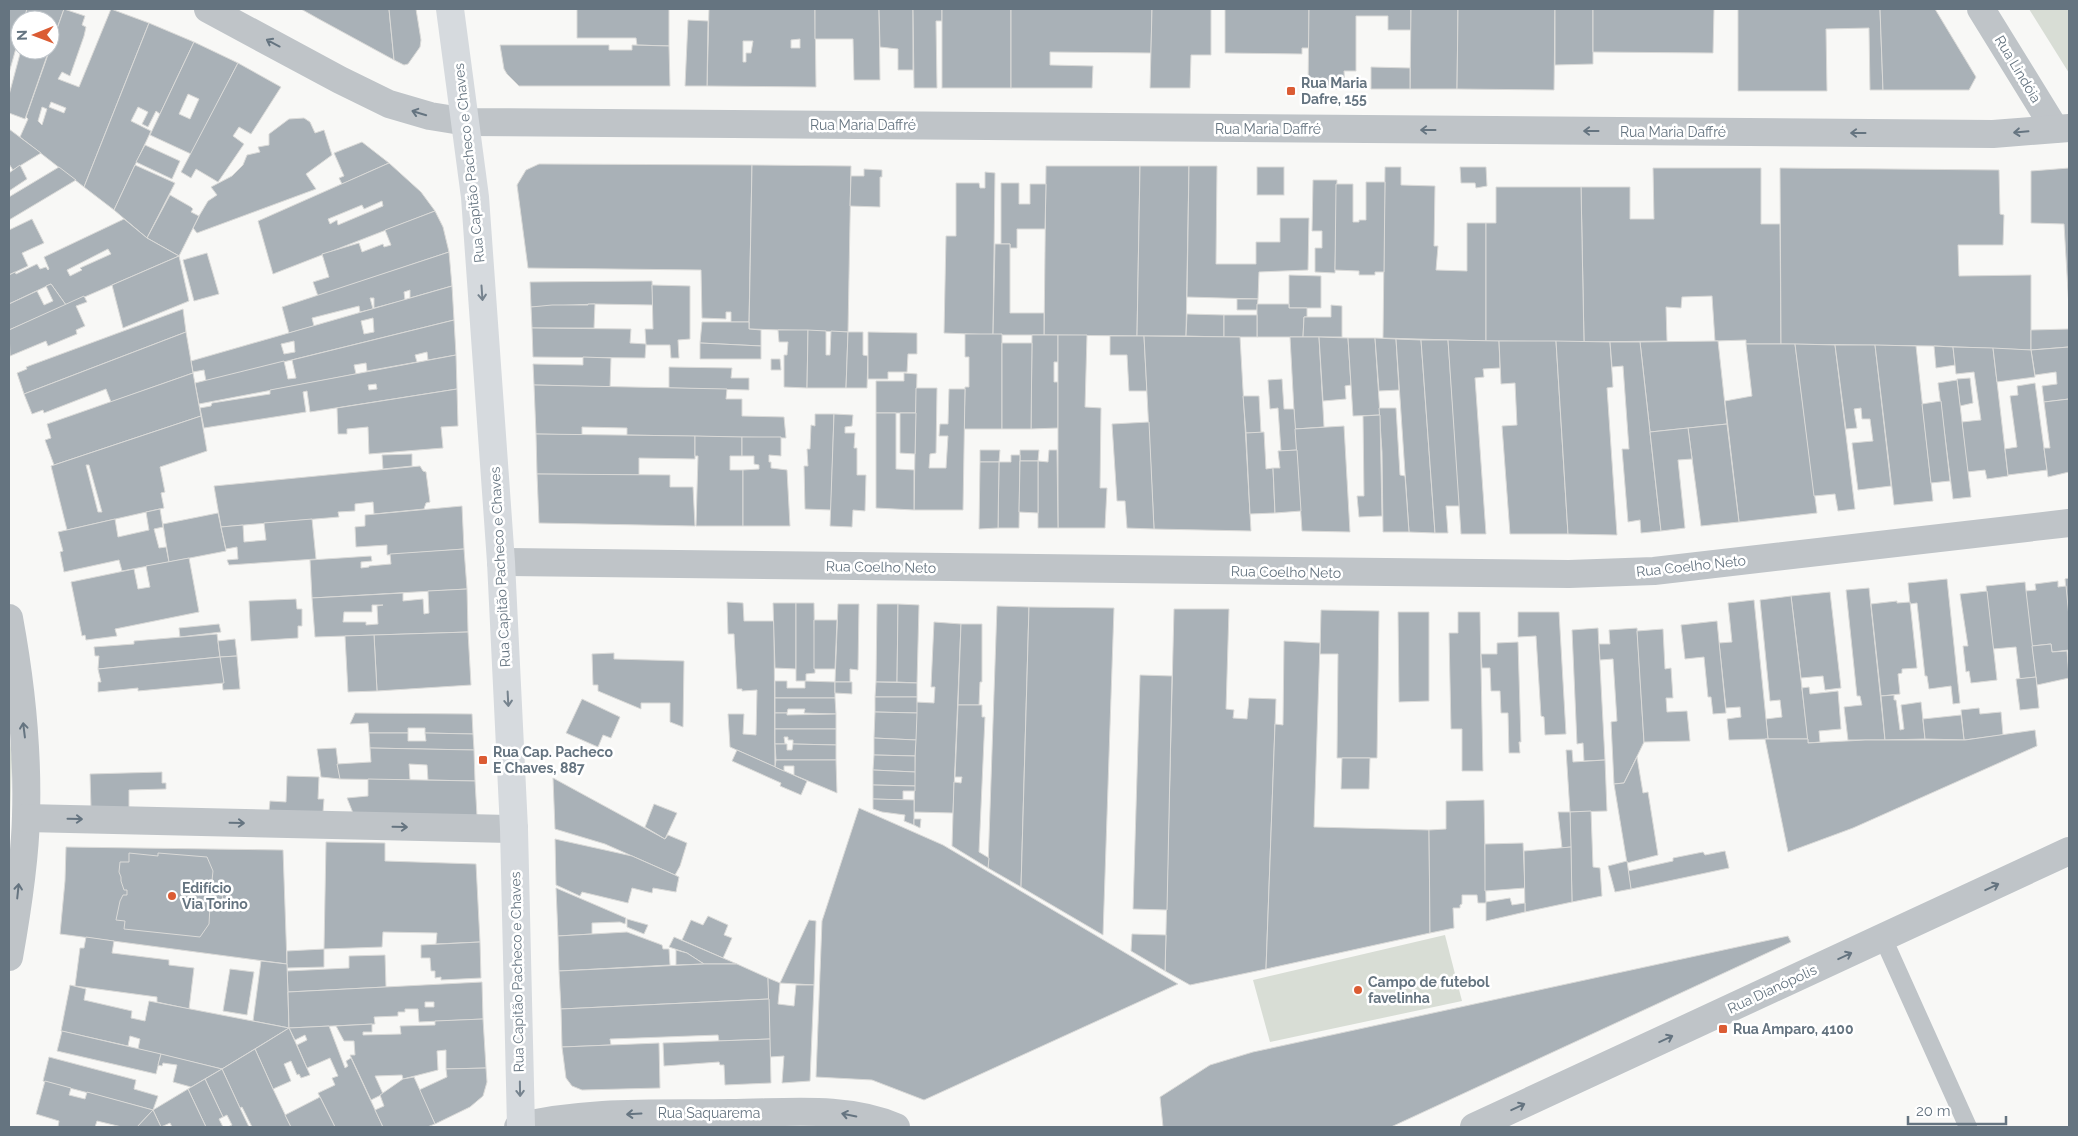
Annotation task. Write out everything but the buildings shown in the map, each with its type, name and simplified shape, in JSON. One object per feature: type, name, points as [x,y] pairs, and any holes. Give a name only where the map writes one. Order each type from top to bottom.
[{"type":"main road","name":"Rua Capitão Pacheco e Chaves","points":[[450,9],[475,197],[501,562],[514,829],[520,1127]]},
{"type":"street","name":"Rua Maria Daffré","points":[[208,9],[340,80],[389,104],[430,116],[466,122],[1993,134],[2062,128]]},
{"type":"street","name":"Rua Lindóia","points":[[1981,9],[2062,128]]},
{"type":"street","name":"Rua Coelho Neto","points":[[501,562],[1569,574],[1654,571],[2069,523]]},
{"type":"street","points":[[9,618],[26,747],[26,818],[16,915],[9,957]]},
{"type":"street","points":[[26,818],[514,829]]},
{"type":"street","name":"Rua Dianópolis","points":[[1474,1127],[2069,851]]},
{"type":"street","name":"Rua Saquarema","points":[[520,1127],[562,1117],[666,1112],[836,1113],[896,1127]]},
{"type":"lane","points":[[1883,938],[1968,1127]]},
{"type":"shaded area","points":[[2029,9],[2069,9],[2069,73]]},
{"type":"shaded area","points":[[9,730],[12,759],[9,851]]},
{"type":"shaded area","name":"Campo de futebol favelinha","points":[[1445,935],[1462,1001],[1270,1042],[1253,980]]},
{"type":"place","name":"Rua Maria Dafre, 155","points":[[1291,91]]},
{"type":"place","name":"Rua Cap. Pacheco E Chaves, 887","points":[[483,760]]},
{"type":"place","name":"Edifício Via Torino","points":[[172,896]]},
{"type":"place","name":"Campo de futebol favelinha","points":[[1358,990]]},
{"type":"place","name":"Rua Amparo, 4100","points":[[1723,1029]]}]
